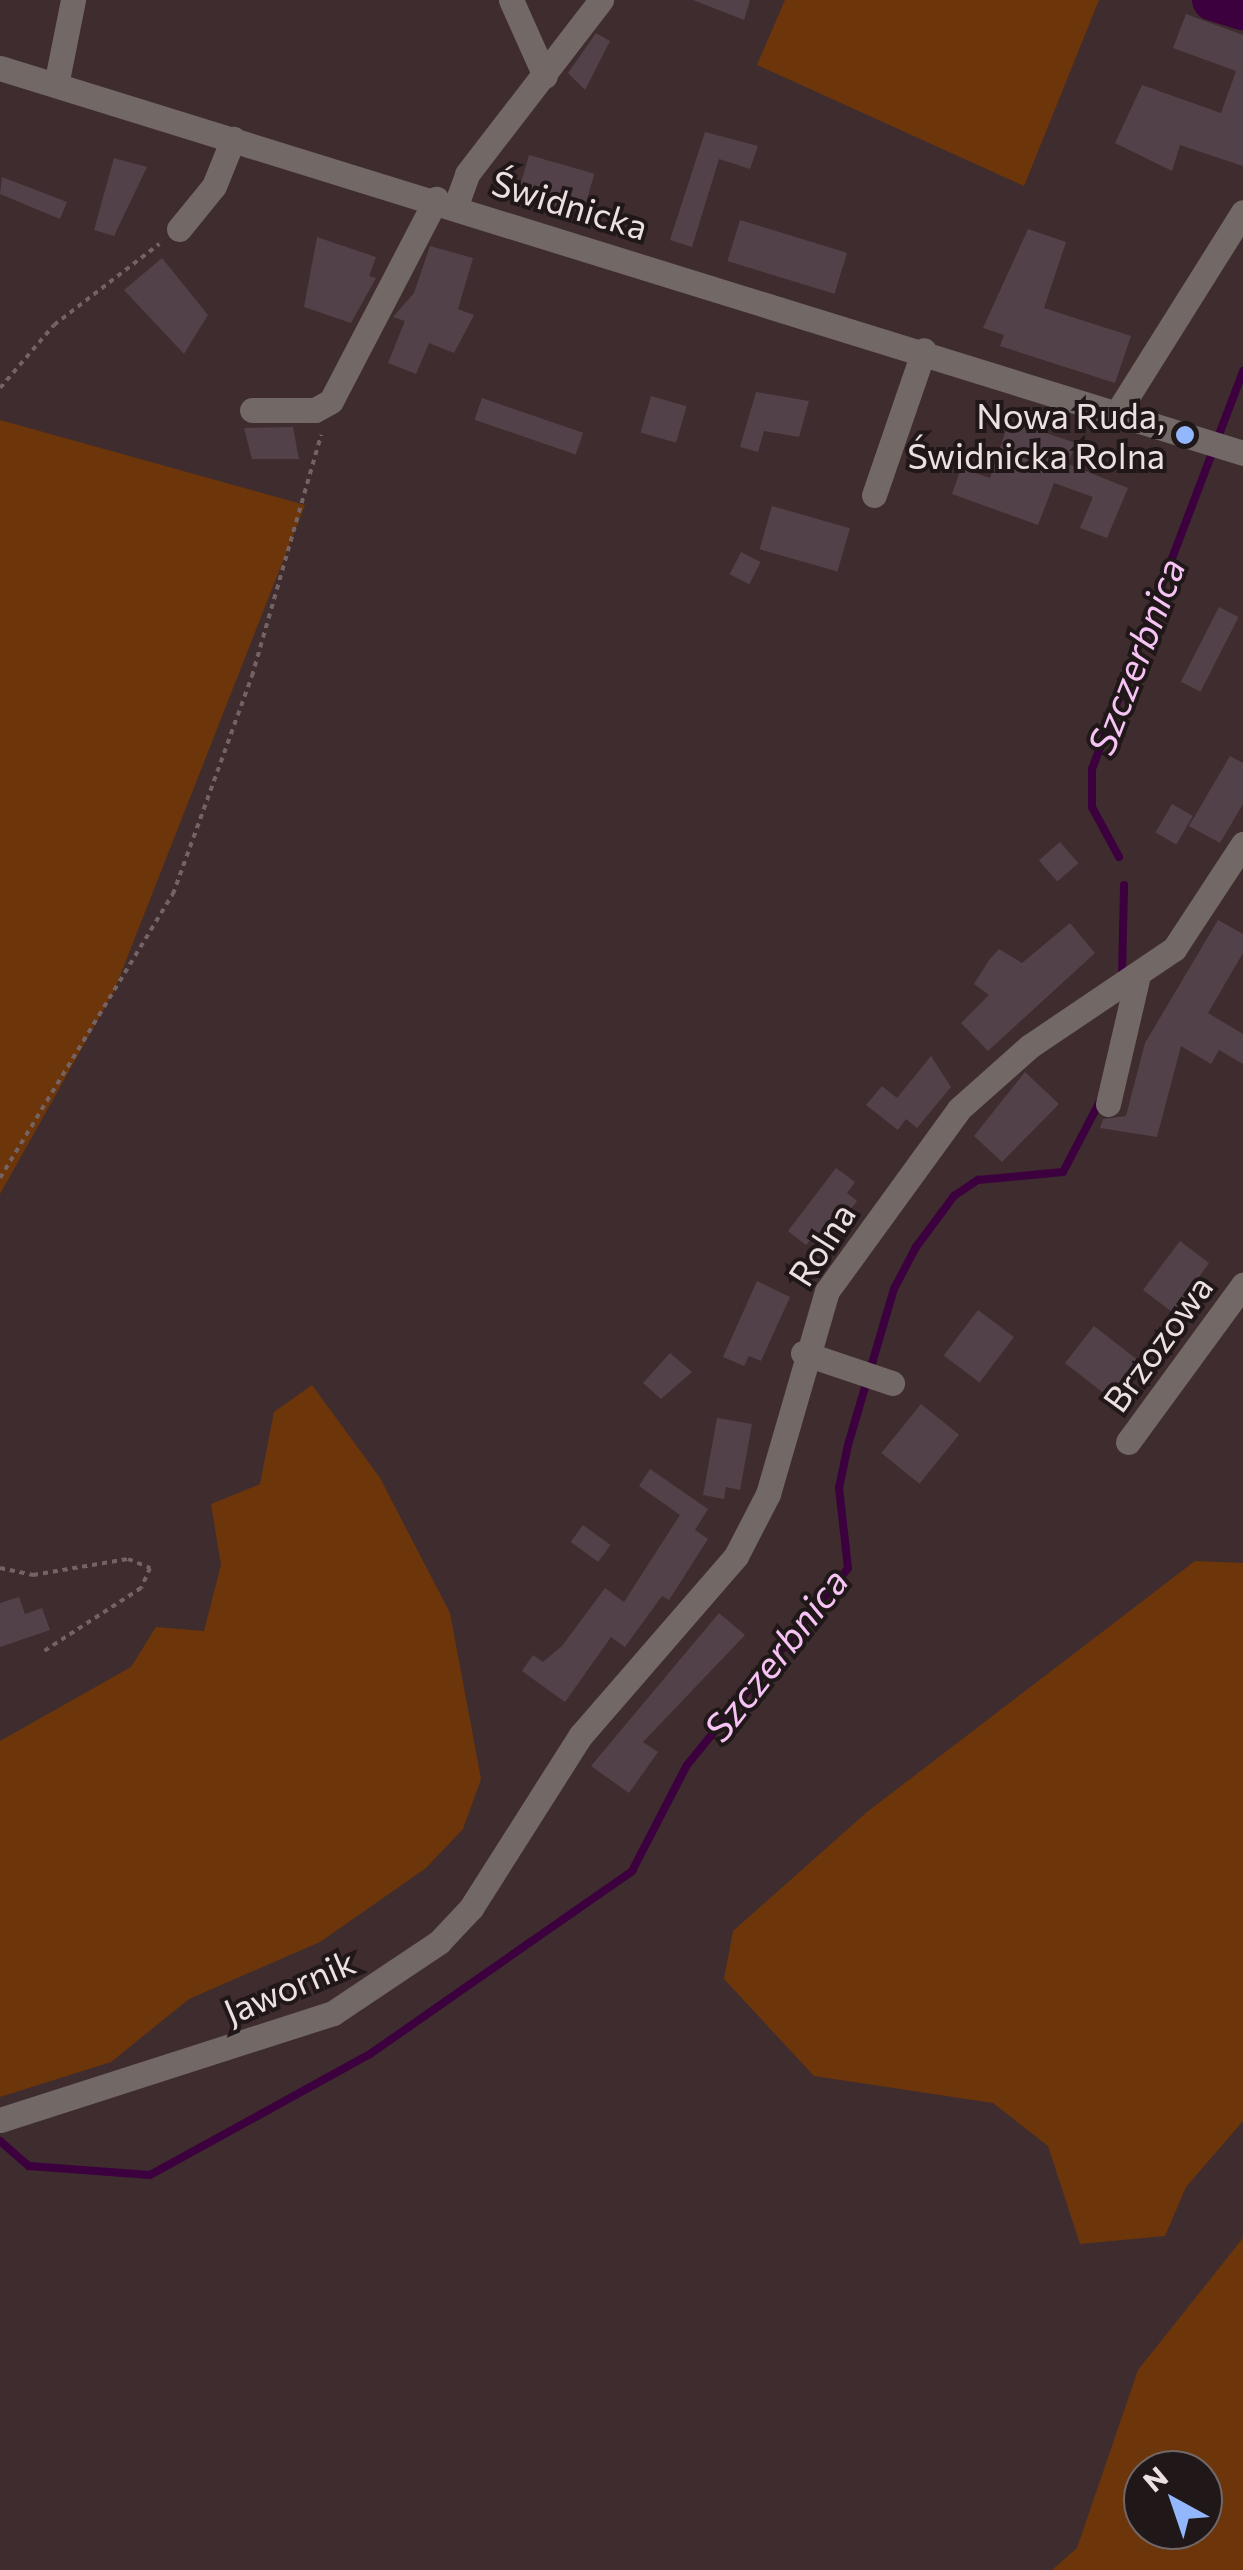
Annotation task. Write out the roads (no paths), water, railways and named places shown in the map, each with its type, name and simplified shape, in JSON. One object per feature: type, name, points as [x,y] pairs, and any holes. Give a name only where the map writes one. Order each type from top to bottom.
[{"type":"street","points":[[56,85],[73,0]]},
{"type":"street","points":[[511,0],[545,76]]},
{"type":"street","points":[[252,410],[315,410],[331,401],[446,202],[601,0]]},
{"type":"street","name":"Świdnicka","points":[[0,68],[446,202],[1237,451]]},
{"type":"street","points":[[179,229],[214,186],[233,139]]},
{"type":"street","points":[[1118,413],[1240,226]]},
{"type":"street","points":[[874,496],[924,350]]},
{"type":"street","name":"Rolna","points":[[531,1810],[581,1735],[736,1556],[768,1494],[803,1353],[827,1291],[959,1109],[1030,1046],[1137,980],[1197,920],[1243,844]]},
{"type":"street","points":[[1108,1104],[1137,980]]},
{"type":"street","name":"Brzozowa","points":[[1128,1442],[1243,1284]]},
{"type":"street","points":[[803,1353],[892,1383]]},
{"type":"street","name":"Jawornik","points":[[0,2120],[176,2069],[371,1992],[471,1908],[531,1810]]},
{"type":"waterway","points":[[1213,0],[1243,9]]},
{"type":"waterway","name":"Szczerbnica","points":[[1119,857],[1092,807],[1092,769],[1243,371]]},
{"type":"waterway","name":"Szczerbnica","points":[[1122,976],[1124,885]]},
{"type":"waterway","name":"Szczerbnica","points":[[0,2141],[29,2166],[150,2175],[370,2054],[632,1871],[687,1765],[848,1568],[839,1488],[848,1445],[894,1289],[916,1247],[954,1196],[978,1180],[1063,1172],[1099,1103]]},
{"type":"place","name":"Nowa Ruda, Świdnicka Rolna","points":[[1185,435]]}]
